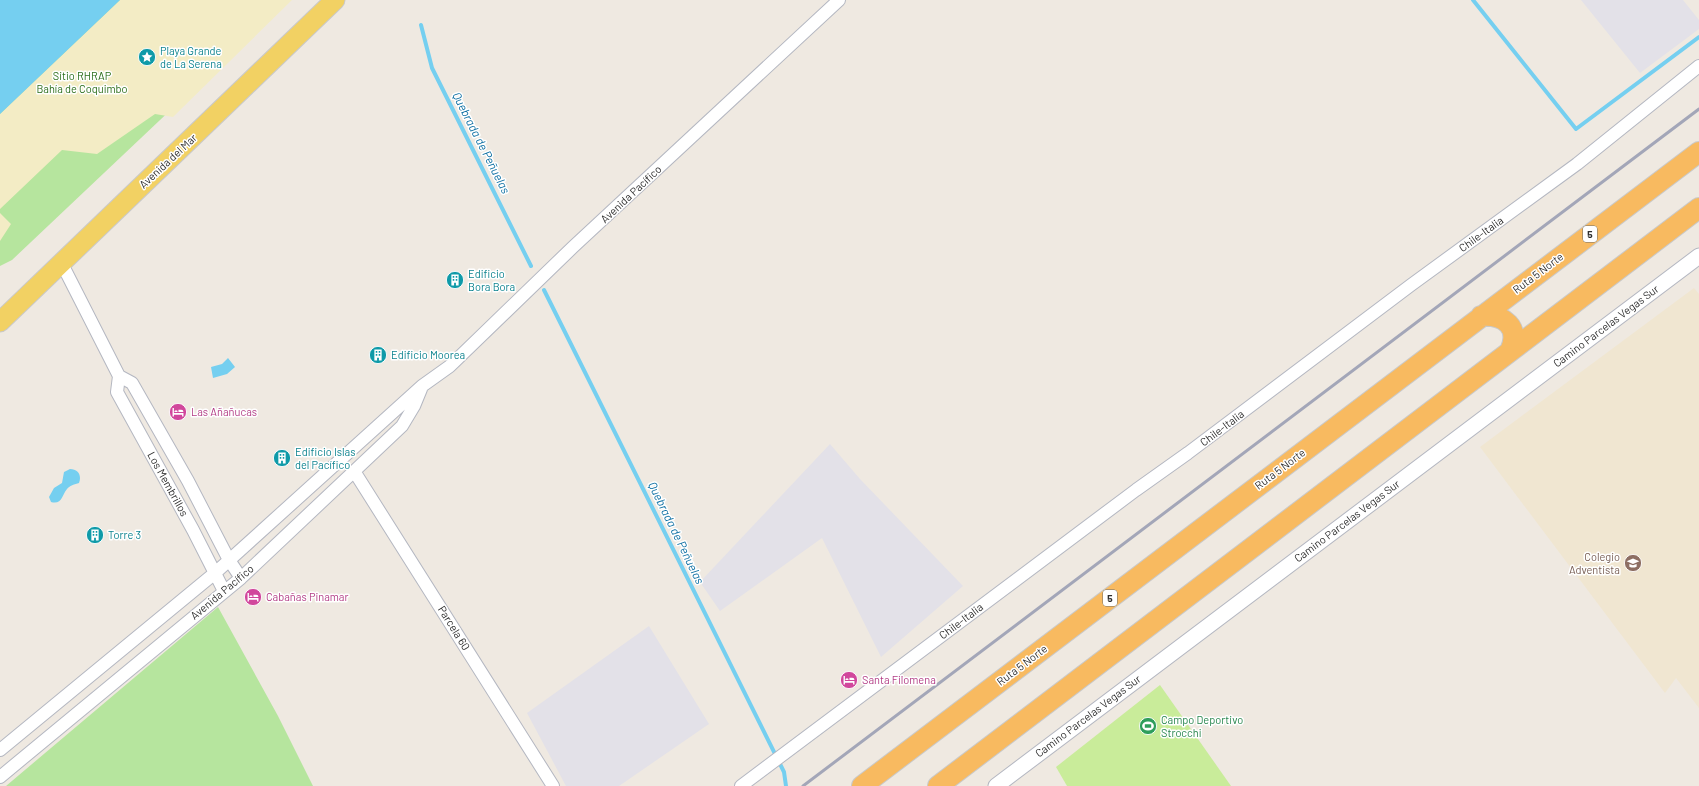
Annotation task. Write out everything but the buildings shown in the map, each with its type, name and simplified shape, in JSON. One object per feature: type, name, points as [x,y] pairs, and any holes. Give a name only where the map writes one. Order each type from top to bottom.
[{"type":"highway","name":"Ruta 5 Norte","points":[[862,786],[1699,152]]},
{"type":"highway","points":[[938,786],[1699,208]]},
{"type":"highway","points":[[1481,316],[1497,316],[1506,321],[1512,329],[1514,340],[1510,351]]},
{"type":"main road","name":"Avenida del Mar","points":[[0,322],[335,0]]},
{"type":"street","name":"Avenida Pacífico","points":[[0,750],[215,573],[422,386],[450,366],[573,246],[839,0]]},
{"type":"street","name":"Chile-Italia","points":[[741,786],[1136,490],[1188,454],[1418,281],[1577,164],[1699,66]]},
{"type":"street","name":"Camino Parcelas Vegas Sur","points":[[996,786],[1699,256]]},
{"type":"street","name":"Los Membrillos","points":[[62,262],[118,376],[117,392],[193,530],[224,591]]},
{"type":"street","name":"Los Membrillos","points":[[118,376],[132,383],[188,482],[229,560],[241,578]]},
{"type":"street","name":"Avenida Pacífico","points":[[0,777],[241,578],[402,426],[414,406],[422,386]]},
{"type":"street","name":"Parcela 60","points":[[354,471],[553,786]]},
{"type":"shaded area","points":[[1581,0],[1683,0],[1699,20],[1699,29],[1640,73]]},
{"type":"shaded area","name":"Colegio Adventista","points":[[1694,288],[1699,294],[1699,708],[1676,678],[1665,693],[1480,447]]},
{"type":"shaded area","points":[[830,444],[860,479],[963,586],[881,657],[822,538],[720,611],[700,582]]},
{"type":"shaded area","points":[[649,626],[709,724],[619,786],[566,786],[527,713]]},
{"type":"green space","name":"Playa Grande de La Serena","points":[[0,0],[287,0],[12,260],[0,266]]},
{"type":"green space","points":[[218,607],[278,716],[313,786],[6,786]]},
{"type":"green space","name":"Campo Deportivo Strocchi","points":[[1160,685],[1231,786],[1067,786],[1056,767]]},
{"type":"sand","name":"Playa Grande de La Serena","points":[[120,0],[292,0],[173,117],[155,114],[97,154],[62,150],[0,209],[0,114]]},
{"type":"sand","points":[[0,213],[11,224],[0,241]]},
{"type":"water","points":[[0,0],[120,0],[0,114]]},
{"type":"water","points":[[228,358],[235,367],[227,374],[213,378],[211,367],[222,364]]},
{"type":"water","points":[[70,469],[79,473],[79,483],[68,488],[60,501],[55,503],[51,502],[49,497],[54,488],[62,483],[64,472]]},
{"type":"waterway","points":[[1473,0],[1576,129],[1699,37]]},
{"type":"waterway","name":"Quebrada de Peñuelas","points":[[421,25],[432,68],[531,266]]},
{"type":"waterway","name":"Quebrada de Peñuelas","points":[[544,290],[784,772],[786,786]]},
{"type":"railway","points":[[803,786],[1699,109]]},
{"type":"place","name":"Playa Grande de La Serena","points":[[147,57]]},
{"type":"place","name":"Edificio Bora Bora","points":[[455,280]]},
{"type":"place","name":"Edificio Moorea","points":[[378,355]]},
{"type":"place","name":"Las Añañucas","points":[[178,412]]},
{"type":"place","name":"Edificio Islas del Pacífico","points":[[282,458]]},
{"type":"place","name":"Torre 3","points":[[95,535]]},
{"type":"place","name":"Colegio Adventista","points":[[1633,563]]},
{"type":"place","name":"Cabañas Pinamar","points":[[253,597]]},
{"type":"place","name":"Santa Filomena","points":[[849,680]]},
{"type":"place","name":"Campo Deportivo Strocchi","points":[[1148,726]]},
{"type":"park label","name":"Sitio RHRAP Bahía de Coquimbo","points":[[82,82]]}]
